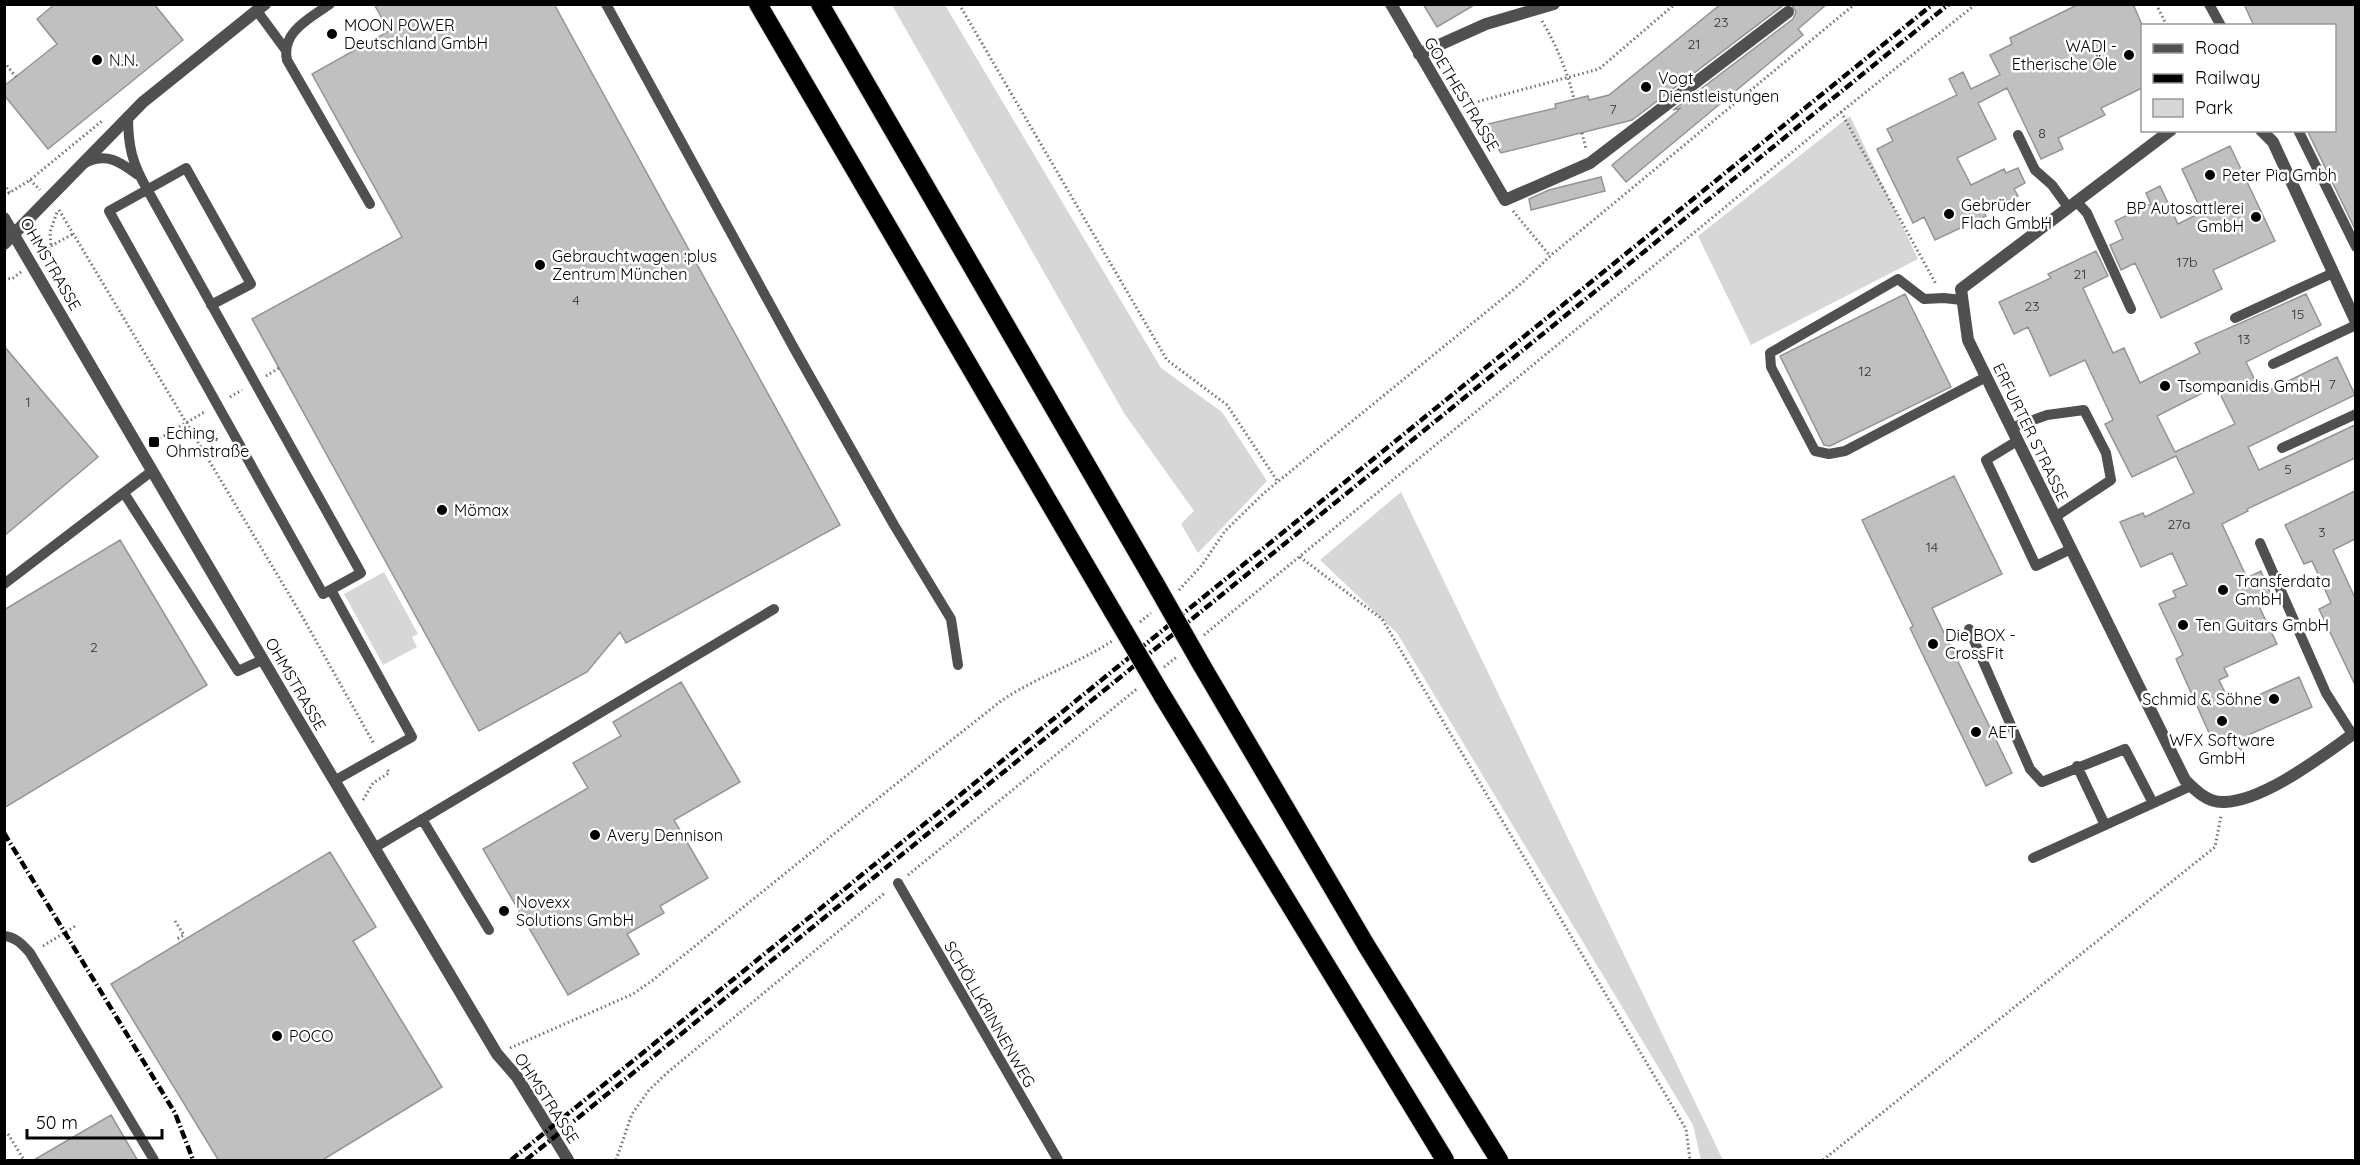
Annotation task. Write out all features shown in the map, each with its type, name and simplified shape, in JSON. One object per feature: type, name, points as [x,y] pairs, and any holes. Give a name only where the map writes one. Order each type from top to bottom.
[{"type":"highway","points":[[758,4],[1162,695],[1445,1161]]},
{"type":"highway","points":[[820,4],[1201,664],[1366,945],[1499,1161]]},
{"type":"street","name":"GOETHESTRASSE","points":[[1391,4],[1505,200]]},
{"type":"street","points":[[1419,54],[1486,24],[1554,4]]},
{"type":"street","points":[[4,244],[143,102],[261,8]]},
{"type":"street","points":[[1505,200],[1590,163],[1788,12]]},
{"type":"street","points":[[1962,300],[1961,289],[2168,132]]},
{"type":"street","points":[[2263,132],[2273,142],[2355,323]]},
{"type":"street","name":"OHMSTRASSE","points":[[4,218],[262,660],[497,1054],[518,1077],[568,1161]]},
{"type":"street","name":"ERFURTER STRASSE","points":[[1962,300],[1968,340],[2185,780],[2201,796],[2223,803]]},
{"type":"street","points":[[2223,803],[2253,796],[2294,774],[2354,733]]},
{"type":"lane","points":[[285,49],[294,30],[330,4]]},
{"type":"lane","points":[[606,4],[801,360],[894,525],[951,619],[958,665]]},
{"type":"lane","points":[[2209,4],[2220,24]]},
{"type":"lane","points":[[261,8],[285,49],[287,60],[370,204]]},
{"type":"lane","points":[[128,116],[128,143],[139,175],[147,189],[212,305],[361,573],[323,594],[109,211],[147,189],[186,168],[251,284],[212,305]]},
{"type":"lane","points":[[2299,132],[2355,247]]},
{"type":"lane","points":[[2018,135],[2036,170],[2072,204],[2087,213],[2131,309]]},
{"type":"lane","points":[[82,164],[95,158],[117,160],[139,175]]},
{"type":"lane","points":[[2235,318],[2333,273]]},
{"type":"lane","points":[[1962,300],[1924,299],[1898,279],[1770,352],[1771,368],[1815,451],[1829,454],[1845,451],[1986,377]]},
{"type":"lane","points":[[2273,364],[2355,323]]},
{"type":"lane","points":[[2011,428],[2047,415],[2084,410],[2106,453],[2111,480],[2055,517]]},
{"type":"lane","points":[[2282,448],[2355,414]]},
{"type":"lane","points":[[2017,441],[1986,460],[2036,566],[2071,549]]},
{"type":"lane","points":[[4,584],[152,471]]},
{"type":"lane","points":[[124,493],[238,671],[262,660]]},
{"type":"lane","points":[[2260,543],[2326,693],[2354,733]]},
{"type":"lane","points":[[331,590],[412,737],[334,781]]},
{"type":"lane","points":[[374,848],[774,609]]},
{"type":"lane","points":[[1969,629],[2030,769],[2042,782],[2125,749],[2153,803]]},
{"type":"lane","points":[[2078,766],[2104,825]]},
{"type":"lane","points":[[2033,858],[2191,786]]},
{"type":"lane","points":[[422,819],[489,930]]},
{"type":"lane","name":"SCHÖLLKRINNENWEG","points":[[898,883],[1058,1161]]},
{"type":"lane","points":[[4,936],[22,943],[30,953],[154,1161]]},
{"type":"path","points":[[959,4],[1167,360],[1227,405],[1278,482]]},
{"type":"path","points":[[1452,108],[1599,69],[1675,4]]},
{"type":"path","points":[[1172,597],[1202,565],[1240,514],[1523,282],[1550,256],[1855,4]]},
{"type":"path","points":[[1199,639],[1841,112],[1976,4]]},
{"type":"path","points":[[2156,4],[2166,24]]},
{"type":"path","points":[[1535,10],[1556,45],[1569,78],[1574,99]]},
{"type":"path","points":[[4,62],[16,77]]},
{"type":"path","points":[[1841,112],[1944,298]]},
{"type":"path","points":[[4,196],[30,180],[104,119]]},
{"type":"path","points":[[4,184],[10,193]]},
{"type":"path","points":[[1505,200],[1550,256]]},
{"type":"path","points":[[58,209],[302,616],[389,773],[373,783],[355,816]]},
{"type":"path","points":[[51,246],[73,234]]},
{"type":"path","points":[[1300,557],[1382,619],[1686,1129],[1690,1161]]},
{"type":"path","points":[[1137,625],[1154,611]]},
{"type":"path","points":[[497,1054],[642,988],[1001,701],[1038,678],[1096,652],[1120,636]]},
{"type":"path","points":[[1163,668],[1181,653]]},
{"type":"path","points":[[616,1161],[632,1114],[649,1090],[677,1064],[1144,683]]},
{"type":"path","points":[[1823,1161],[2214,847],[2223,803]]},
{"type":"path","points":[[175,921],[184,935],[177,939]]},
{"type":"path","points":[[30,953],[77,925]]},
{"type":"path","points":[[8,1134],[24,1161]]},
{"type":"green space","points":[[892,5],[945,5],[1161,368],[1222,412],[1267,481],[1198,553],[1181,524],[1194,511],[1124,413]]},
{"type":"green space","points":[[1850,116],[1918,259],[1751,345],[1698,236]]},
{"type":"green space","points":[[1401,492],[1723,1160],[1701,1160],[1693,1125],[1397,633],[1320,560]]},
{"type":"green space","points":[[384,572],[418,634],[412,637],[417,647],[383,665],[344,594]]},
{"type":"building","name":"N.N.","points":[[55,4],[154,4],[183,40],[48,149],[4,95],[4,86],[57,44],[37,19]]},
{"type":"building","points":[[374,4],[554,4],[840,525],[626,643],[620,632],[587,672],[479,731],[252,319],[402,237],[312,74],[389,31]]},
{"type":"building","points":[[1423,4],[1476,4],[1437,27]]},
{"type":"building","points":[[1721,4],[1785,4],[1632,120],[1501,153],[1484,125],[1556,108],[1555,104],[1588,96],[1589,100],[1609,95]]},
{"type":"building","points":[[1791,4],[1827,4],[1798,29],[1803,35],[1626,182],[1612,165],[1681,108],[1673,110],[1793,19],[1796,12]]},
{"type":"building","points":[[2079,4],[2133,4],[2142,24],[2141,88],[2101,108],[2105,115],[2058,138],[2063,149],[2041,159],[2007,88],[1978,103],[1996,139],[1957,158],[1971,185],[2004,169],[2006,173],[2018,168],[2025,183],[2014,189],[2018,196],[1984,212],[1986,216],[1935,240],[1924,217],[1913,223],[1877,149],[1893,141],[1887,129],[1957,95],[1949,79],[1963,72],[1971,89],[2000,75],[1990,55],[2012,44],[2010,38]]},
{"type":"building","points":[[2244,4],[2355,4],[2355,229],[2308,132],[2336,132],[2336,24],[2253,24]]},
{"type":"building","points":[[2230,146],[2275,241],[2213,270],[2222,289],[2161,318],[2135,263],[2121,270],[2110,245],[2123,239],[2115,221],[2151,204],[2146,193],[2160,186],[2178,224],[2202,212],[2182,169]]},
{"type":"building","points":[[1601,177],[1605,191],[1531,210],[1529,199],[1549,190]]},
{"type":"building","points":[[2096,251],[2108,276],[2083,288],[2113,353],[2124,348],[2140,383],[2200,353],[2195,343],[2306,294],[2321,325],[2246,362],[2262,394],[2337,357],[2355,395],[2248,447],[2259,470],[2355,425],[2355,458],[2247,509],[2248,511],[2222,524],[2247,578],[2261,571],[2271,595],[2257,602],[2277,644],[2224,668],[2228,676],[2219,680],[2232,707],[2299,677],[2312,707],[2248,735],[2241,750],[2228,737],[2214,744],[2176,659],[2183,655],[2159,604],[2176,597],[2173,591],[2187,585],[2172,553],[2141,567],[2120,522],[2143,513],[2145,517],[2194,493],[2176,456],[2132,477],[2105,424],[2113,420],[2085,360],[2050,376],[2028,327],[2014,334],[1999,302],[2051,278],[2048,274]],"holes":[[[2216,386],[2235,424],[2175,452],[2157,416]]]},
{"type":"building","points":[[1905,294],[1951,387],[1830,446],[1824,445],[1780,356]]},
{"type":"building","points":[[4,346],[98,457],[4,536]]},
{"type":"building","points":[[1954,476],[2002,574],[1932,608],[2012,773],[1986,786],[1910,628],[1913,626],[1862,520]]},
{"type":"building","points":[[2355,491],[2355,539],[2333,550],[2355,598],[2355,685],[2319,609],[2331,603],[2312,561],[2304,564],[2285,525]]},
{"type":"building","points":[[120,540],[207,685],[4,808],[4,610]]},
{"type":"building","name":"Avery Dennison","points":[[681,682],[740,782],[674,820],[708,878],[660,906],[664,913],[627,934],[639,954],[568,995],[483,849],[588,788],[573,763],[621,736],[613,722]]},
{"type":"building","name":"POCO","points":[[330,852],[376,927],[353,941],[442,1087],[321,1161],[219,1161],[111,984]]},
{"type":"building","points":[[111,1115],[138,1161],[32,1161]]},
{"type":"railway","points":[[511,1160],[1933,4]]},
{"type":"railway","points":[[526,1160],[1949,4]]},
{"type":"railway","points":[[4,833],[175,1113],[193,1160]]},
{"type":"place","name":"MOON POWER Deutschland GmbH","points":[[332,34]]},
{"type":"place","name":"WADI - Etherische Öle","points":[[2129,55]]},
{"type":"place","name":"N.N.","points":[[97,60]]},
{"type":"place","name":"Vogt Dienstleistungen","points":[[1646,87]]},
{"type":"place","name":"Peter Pia Gmbh","points":[[2210,175]]},
{"type":"place","name":"Gebrüder Flach GmbH","points":[[1949,214]]},
{"type":"place","name":"BP Autosattlerei GmbH","points":[[2256,217]]},
{"type":"place","name":"Gebrauchtwagen :plus Zentrum München","points":[[540,265]]},
{"type":"place","name":"Tsompanidis GmbH","points":[[2165,386]]},
{"type":"place","name":"Eching, Ohmstraße","points":[[154,442]]},
{"type":"place","name":"Mömax","points":[[442,510]]},
{"type":"place","name":"Transferdata GmbH","points":[[2223,590]]},
{"type":"place","name":"Ten Guitars GmbH","points":[[2183,625]]},
{"type":"place","name":"Die BOX - CrossFit","points":[[1933,644]]},
{"type":"place","name":"Schmid & Söhne","points":[[2274,699]]},
{"type":"place","name":"WFX Software GmbH","points":[[2222,721]]},
{"type":"place","name":"AET","points":[[1976,732]]},
{"type":"place","name":"Avery Dennison","points":[[595,835]]},
{"type":"place","name":"Novexx Solutions GmbH","points":[[504,911]]},
{"type":"place","name":"POCO","points":[[277,1036]]}]
